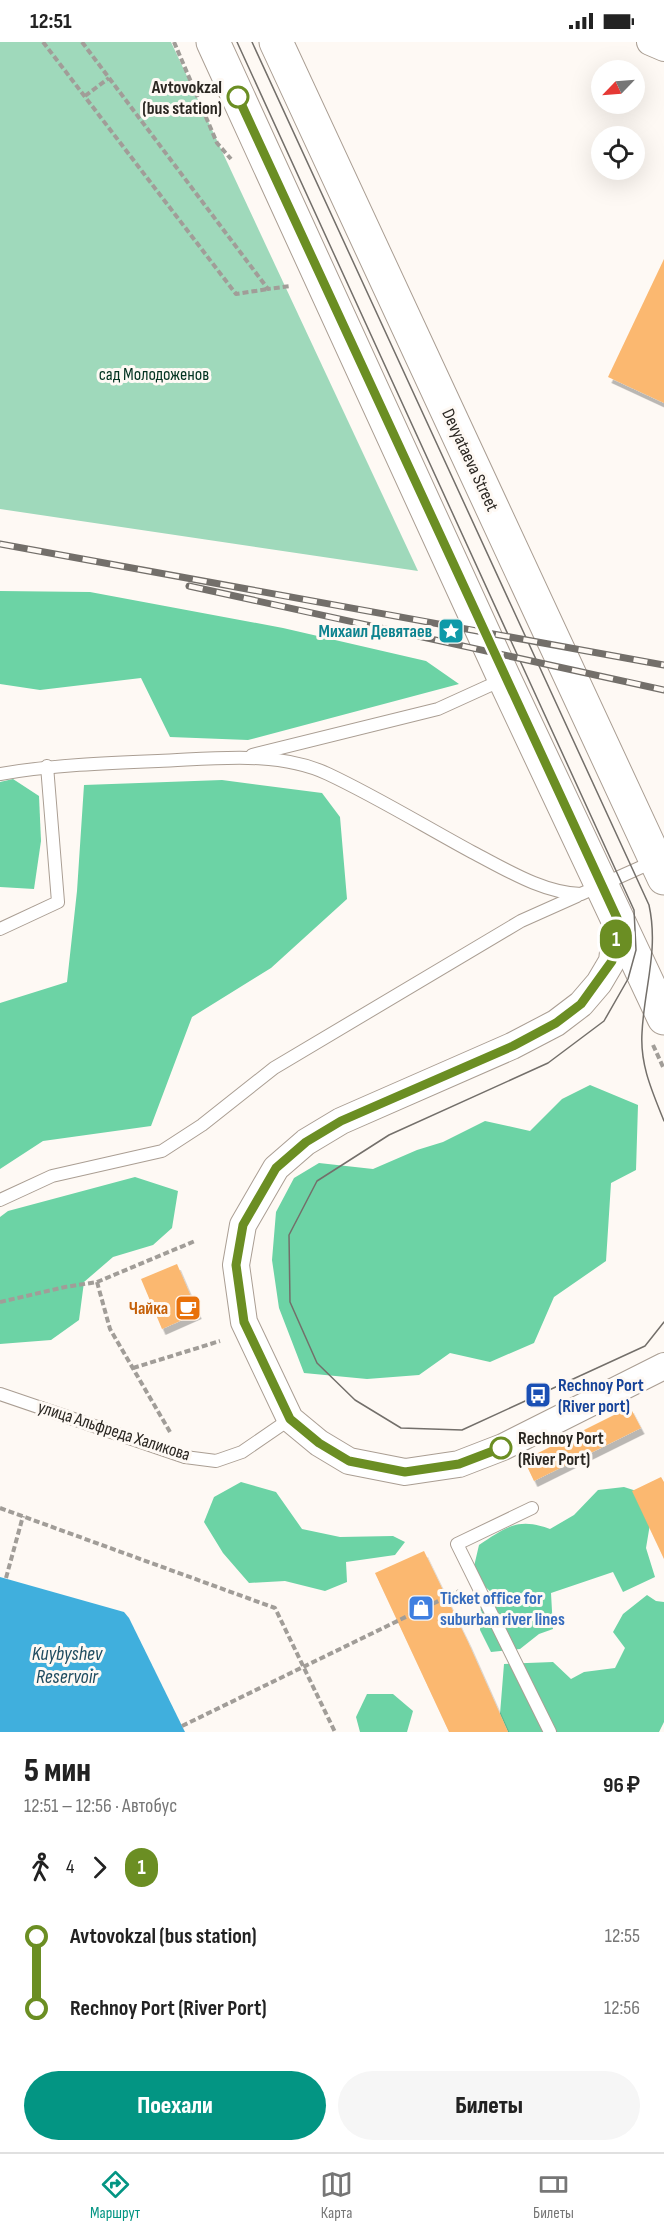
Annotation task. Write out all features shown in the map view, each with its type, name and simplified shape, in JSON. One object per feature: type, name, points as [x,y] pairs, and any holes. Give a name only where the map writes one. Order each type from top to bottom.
[{"type":"street","points":[[213,42],[504,678],[591,890],[617,918],[664,1018]]},
{"type":"street","name":"Devyataeva Street","points":[[276,42],[660,869]]},
{"type":"street","points":[[650,42],[664,48]]},
{"type":"street","points":[[617,918],[612,961],[581,1004],[556,1023],[513,1046],[341,1121],[306,1142],[276,1168],[260,1191],[243,1225],[236,1265],[244,1322],[290,1419],[319,1443],[349,1461],[405,1472],[459,1464],[502,1447],[664,1366]]},
{"type":"lane","points":[[242,758],[438,709],[504,678]]},
{"type":"lane","points":[[0,774],[47,766],[242,758],[285,762],[326,773],[538,885],[567,894],[591,890]]},
{"type":"lane","points":[[0,929],[58,902],[47,766]]},
{"type":"lane","points":[[0,1200],[52,1176],[162,1151],[202,1125],[274,1068],[521,921],[591,890],[660,869]]},
{"type":"lane","name":"улица Альфреда Халикова","points":[[0,1394],[185,1457],[216,1461],[233,1455],[290,1419]]},
{"type":"lane","points":[[532,1508],[457,1544],[550,1732]]},
{"type":"path","points":[[43,42],[236,294],[300,285]]},
{"type":"path","points":[[82,42],[268,289]]},
{"type":"path","points":[[85,96],[110,78]]},
{"type":"path","points":[[0,1302],[98,1282],[195,1241]]},
{"type":"path","points":[[98,1282],[110,1329],[185,1457]]},
{"type":"path","points":[[133,1368],[220,1341]]},
{"type":"path","points":[[0,1508],[275,1608],[335,1732]]},
{"type":"path","points":[[6,1578],[23,1516]]},
{"type":"path","points":[[182,1726],[476,1583]]},
{"type":"green space","name":"сад Молодоженов","points":[[0,42],[171,42],[418,571],[0,509]]},
{"type":"green space","points":[[0,591],[90,592],[283,628],[426,661],[459,684],[248,740],[170,737],[141,678],[40,690],[0,684]]},
{"type":"green space","points":[[13,779],[39,796],[41,841],[34,889],[0,887],[0,782]]},
{"type":"green space","points":[[222,780],[322,793],[340,817],[347,899],[271,968],[192,1017],[151,1126],[43,1141],[0,1169],[0,1003],[67,982],[77,891],[84,785]]},
{"type":"green space","points":[[590,1085],[638,1105],[636,1170],[611,1183],[606,1261],[554,1297],[534,1343],[490,1362],[450,1353],[419,1375],[367,1379],[304,1373],[279,1308],[272,1260],[276,1212],[294,1178],[319,1163],[373,1169],[417,1150],[443,1142],[485,1121],[530,1131],[562,1099]]},
{"type":"green space","points":[[135,1177],[178,1191],[172,1228],[153,1245],[113,1257],[84,1282],[79,1320],[51,1340],[0,1344],[0,1217],[8,1211]]},
{"type":"green space","points":[[241,1482],[276,1492],[302,1529],[340,1537],[393,1536],[405,1542],[395,1555],[346,1562],[347,1582],[325,1591],[285,1581],[249,1583],[223,1553],[204,1522],[214,1497]]},
{"type":"green space","points":[[624,1487],[649,1495],[650,1524],[646,1548],[655,1577],[623,1592],[613,1572],[551,1593],[553,1629],[539,1634],[520,1649],[491,1652],[480,1630],[481,1603],[491,1592],[472,1575],[479,1545],[505,1529],[521,1524],[550,1529],[574,1515],[598,1490]]},
{"type":"green space","points":[[647,1595],[656,1601],[664,1602],[664,1722],[659,1732],[508,1732],[500,1714],[504,1664],[553,1662],[571,1679],[584,1672],[615,1668],[625,1648],[613,1632],[623,1614]]},
{"type":"green space","points":[[367,1694],[393,1694],[413,1711],[407,1732],[360,1732],[356,1717]]},
{"type":"water","name":"Kuybyshev Reservoir","points":[[0,1577],[124,1612],[185,1732],[0,1732]]},
{"type":"building","points":[[664,259],[664,403],[608,377]]},
{"type":"building","points":[[177,1264],[198,1313],[162,1329],[141,1279]]},
{"type":"building","points":[[630,1407],[641,1428],[534,1481],[524,1460]]},
{"type":"building","points":[[661,1477],[664,1482],[664,1559],[632,1491]]},
{"type":"building","name":"Ticket office for suburban river lines","points":[[424,1551],[508,1732],[449,1732],[375,1573]]},
{"type":"tram line","points":[[237,42],[634,910],[636,950],[628,979],[604,1021],[548,1063],[389,1135],[317,1181],[289,1235],[290,1302],[317,1363],[355,1400],[401,1428],[462,1430],[645,1346],[664,1322]]},
{"type":"tram line","points":[[252,42],[649,905],[652,922],[652,954],[643,1016],[642,1045],[648,1078],[664,1121]]},
{"type":"railway","points":[[0,544],[664,665]]},
{"type":"railway","points":[[189,586],[664,690]]},
{"type":"bus line","name":"1","points":[[238,97],[504,678],[617,918],[612,961],[599,983],[581,1004],[556,1023],[513,1046],[341,1121],[306,1142],[276,1168],[260,1191],[243,1225],[236,1265],[244,1322],[290,1419],[319,1443],[349,1461],[405,1472],[459,1464],[501,1448]]},
{"type":"place","name":"Avtovokzal (bus station)","points":[[238,97]]},
{"type":"place","name":"Михаил Девятаев","points":[[451,631]]},
{"type":"place","name":"Чайка","points":[[188,1308]]},
{"type":"place","name":"Rechnoy Port (River port)","points":[[538,1395]]},
{"type":"place","name":"Rechnoy Port (River Port)","points":[[501,1448]]},
{"type":"place","name":"Ticket office for suburban river lines","points":[[421,1608]]}]
